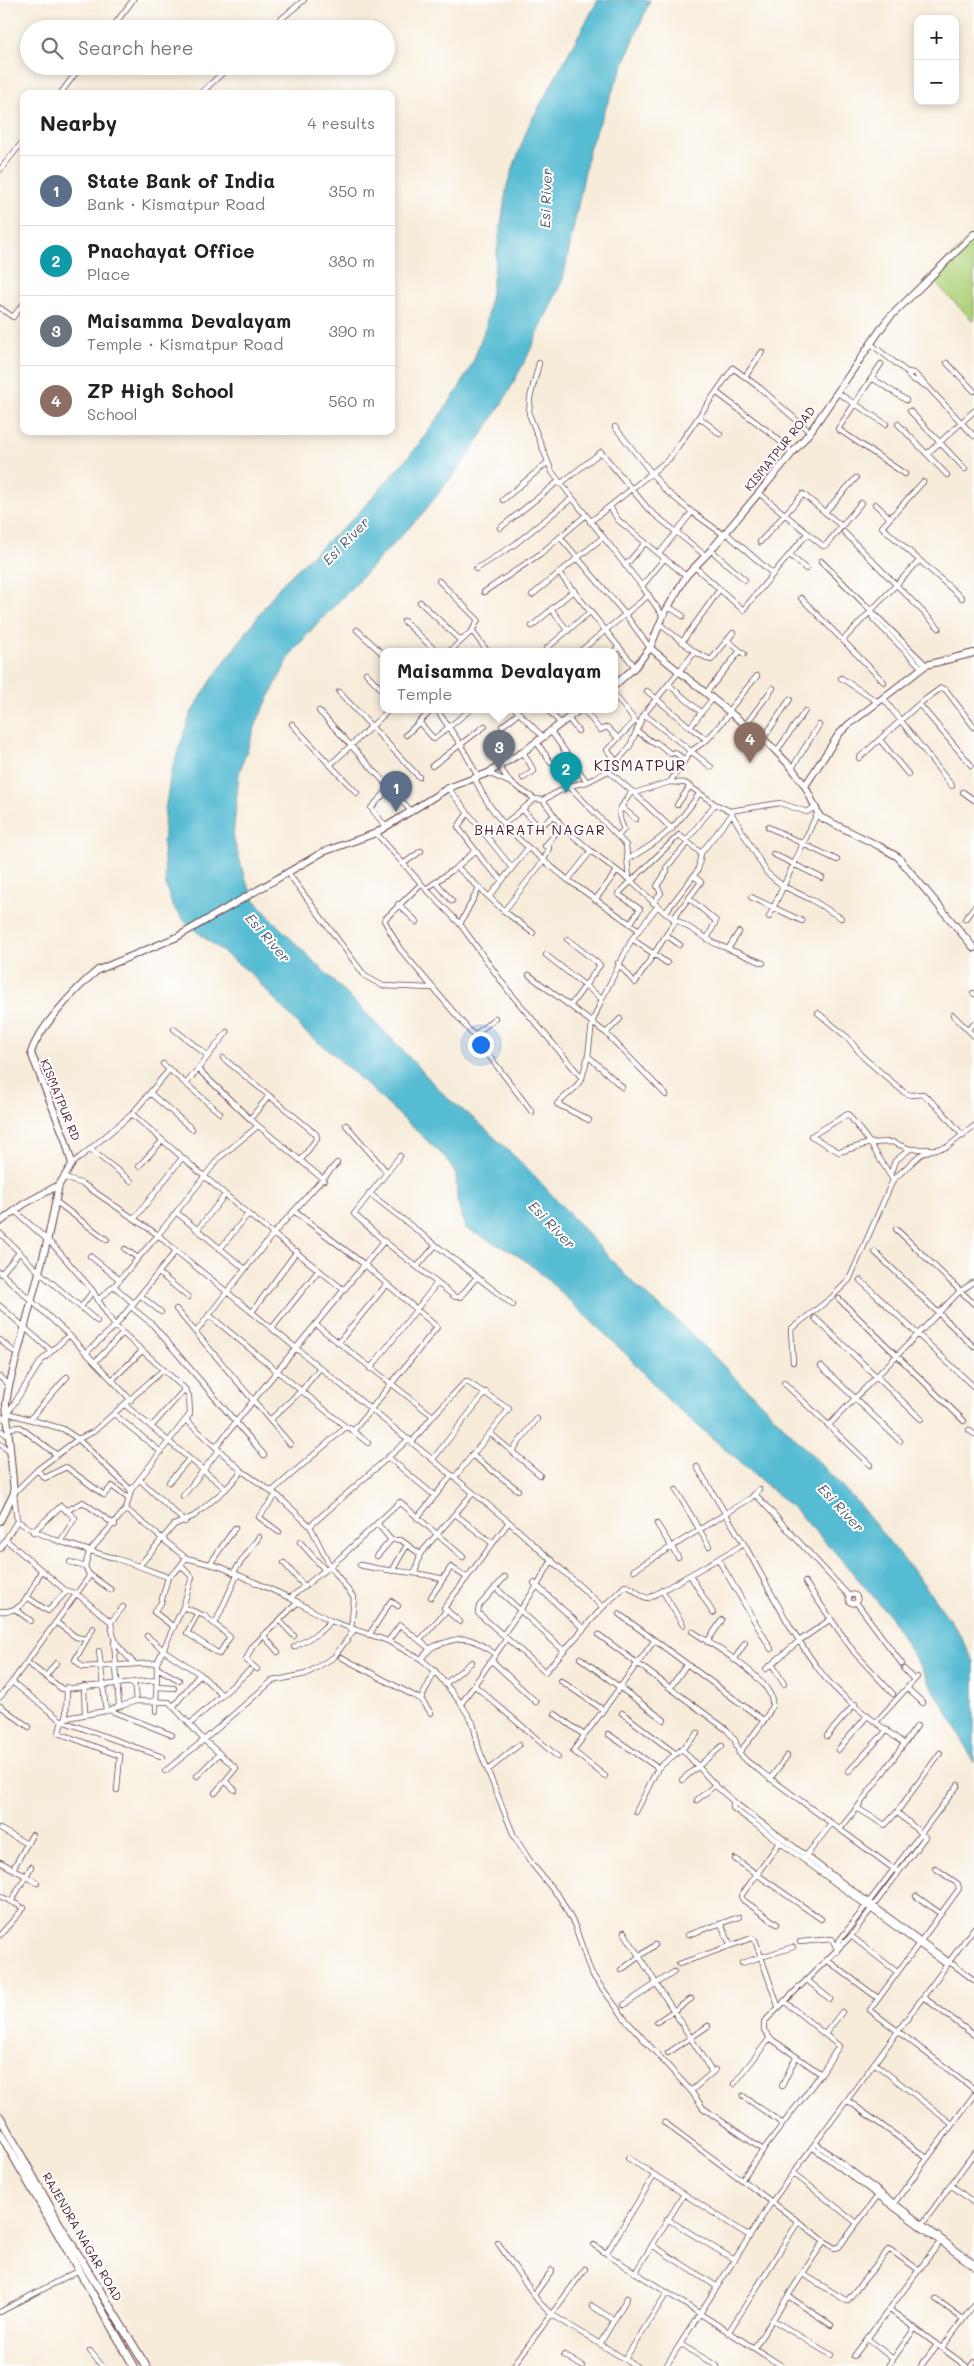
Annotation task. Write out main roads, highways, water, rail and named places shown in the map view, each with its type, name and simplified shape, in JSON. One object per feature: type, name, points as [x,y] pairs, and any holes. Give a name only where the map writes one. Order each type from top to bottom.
[{"type":"main road","name":"RAJENDRA NAGAR ROAD","points":[[0,2118],[110,2318],[134,2366]]},
{"type":"main road","name":"RAJENDRA NAGAR ROAD","points":[[0,2134],[79,2270],[110,2318],[146,2366]]},
{"type":"water","name":"Esi River","points":[[598,0],[650,0],[590,146],[563,279],[528,355],[503,402],[467,458],[422,514],[312,629],[291,654],[258,719],[239,773],[233,838],[246,881],[255,900],[271,919],[390,1037],[447,1098],[478,1122],[531,1172],[626,1276],[656,1304],[674,1317],[772,1414],[855,1500],[923,1583],[957,1630],[974,1662],[974,1763],[953,1722],[890,1616],[834,1551],[793,1508],[668,1400],[627,1355],[536,1269],[516,1254],[465,1228],[457,1200],[456,1175],[447,1159],[331,1052],[305,1032],[249,972],[187,924],[172,905],[166,886],[163,847],[165,810],[171,773],[191,713],[215,675],[280,586],[353,519],[417,447],[458,390],[473,362],[486,326],[507,185],[528,127]]},
{"type":"place","name":"ZP High School","points":[[750,763]]},
{"type":"place","name":"Maisamma Devalayam","points":[[499,771]]},
{"type":"place","name":"Pnachayat Office","points":[[566,793]]},
{"type":"place","name":"State Bank of India","points":[[396,812]]},
{"type":"district","name":"KISMATPUR","points":[[640,766]]},
{"type":"district","name":"BHARATH NAGAR","points":[[540,830]]}]
